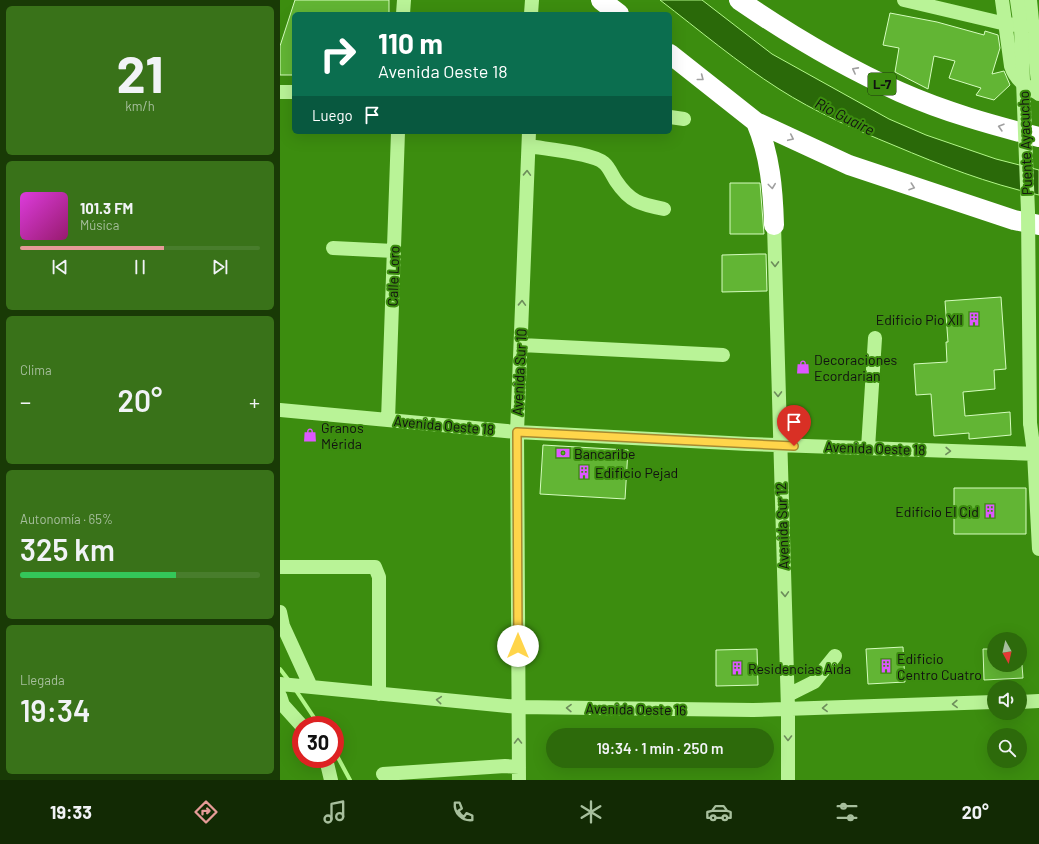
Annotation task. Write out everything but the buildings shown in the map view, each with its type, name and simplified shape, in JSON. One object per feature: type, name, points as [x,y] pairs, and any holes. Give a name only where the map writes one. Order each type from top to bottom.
[{"type":"highway","points":[[601,0],[616,12]]},
{"type":"highway","name":"L-7","points":[[739,0],[775,24],[836,60],[901,93],[948,110],[1039,138]]},
{"type":"highway","points":[[672,56],[756,122],[849,165],[984,211],[1014,220],[1039,225]]},
{"type":"highway","points":[[756,122],[764,140],[770,170],[774,225]]},
{"type":"street","points":[[403,12],[404,0]]},
{"type":"street","points":[[532,0],[532,12]]},
{"type":"street","points":[[904,0],[1006,24],[1033,26]]},
{"type":"street","points":[[1002,0],[1011,66],[1014,74],[1017,80],[1039,94]]},
{"type":"street","name":"Puente Ayacucho","points":[[1017,0],[1021,28],[1028,212],[1030,423],[1037,453],[1039,549]]},
{"type":"street","points":[[1030,0],[1039,94]]},
{"type":"street","points":[[280,92],[292,92]]},
{"type":"street","name":"Calle Loro","points":[[388,420],[398,134]]},
{"type":"street","name":"Avenida Sur 10","points":[[519,774],[517,432],[529,134]]},
{"type":"street","points":[[529,146],[590,156],[603,162],[624,192],[631,199],[641,204],[664,209]]},
{"type":"street","name":"Avenida Sur 12","points":[[774,225],[788,694],[788,780]]},
{"type":"street","points":[[332,248],[394,251]]},
{"type":"street","points":[[868,448],[875,338]]},
{"type":"street","points":[[521,345],[723,355]]},
{"type":"street","name":"Avenida Oeste 18","points":[[280,410],[517,432],[780,446],[1037,453]]},
{"type":"street","points":[[280,567],[375,567],[379,577],[379,694]]},
{"type":"street","points":[[280,612],[283,626],[310,687]]},
{"type":"street","points":[[788,694],[814,682],[835,656]]},
{"type":"street","name":"Avenida Oeste 16","points":[[280,684],[518,707],[788,709],[987,702]]},
{"type":"street","points":[[280,696],[283,705],[293,716]]},
{"type":"street","points":[[1027,702],[1039,701]]},
{"type":"street","points":[[383,774],[505,766],[519,774]]},
{"type":"street","points":[[328,768],[331,780]]},
{"type":"water","name":"Río Guaire","points":[[660,0],[702,0],[772,54],[889,119],[926,135],[996,159],[1039,170],[1039,195],[1001,185],[947,167],[864,133],[821,113],[779,89],[749,68]]},
{"type":"waterway","points":[[280,669],[290,682]]},
{"type":"waterway","points":[[295,689],[313,716]]},
{"type":"waterway","points":[[344,768],[350,780]]},
{"type":"place","name":"Edificio Pio XII","points":[[974,319]]},
{"type":"place","name":"Decoraciones Ecordarian","points":[[803,367]]},
{"type":"place","name":"Granos Mérida","points":[[310,435]]},
{"type":"place","name":"Bancaribe","points":[[563,453]]},
{"type":"place","name":"Edificio Pejad","points":[[584,472]]},
{"type":"place","name":"Edificio El Cid","points":[[990,511]]},
{"type":"place","name":"Edificio Centro Cuatro","points":[[886,666]]},
{"type":"place","name":"Residencias Aida","points":[[737,668]]},
{"type":"route","points":[[518,646],[517,432],[794,446]]}]
